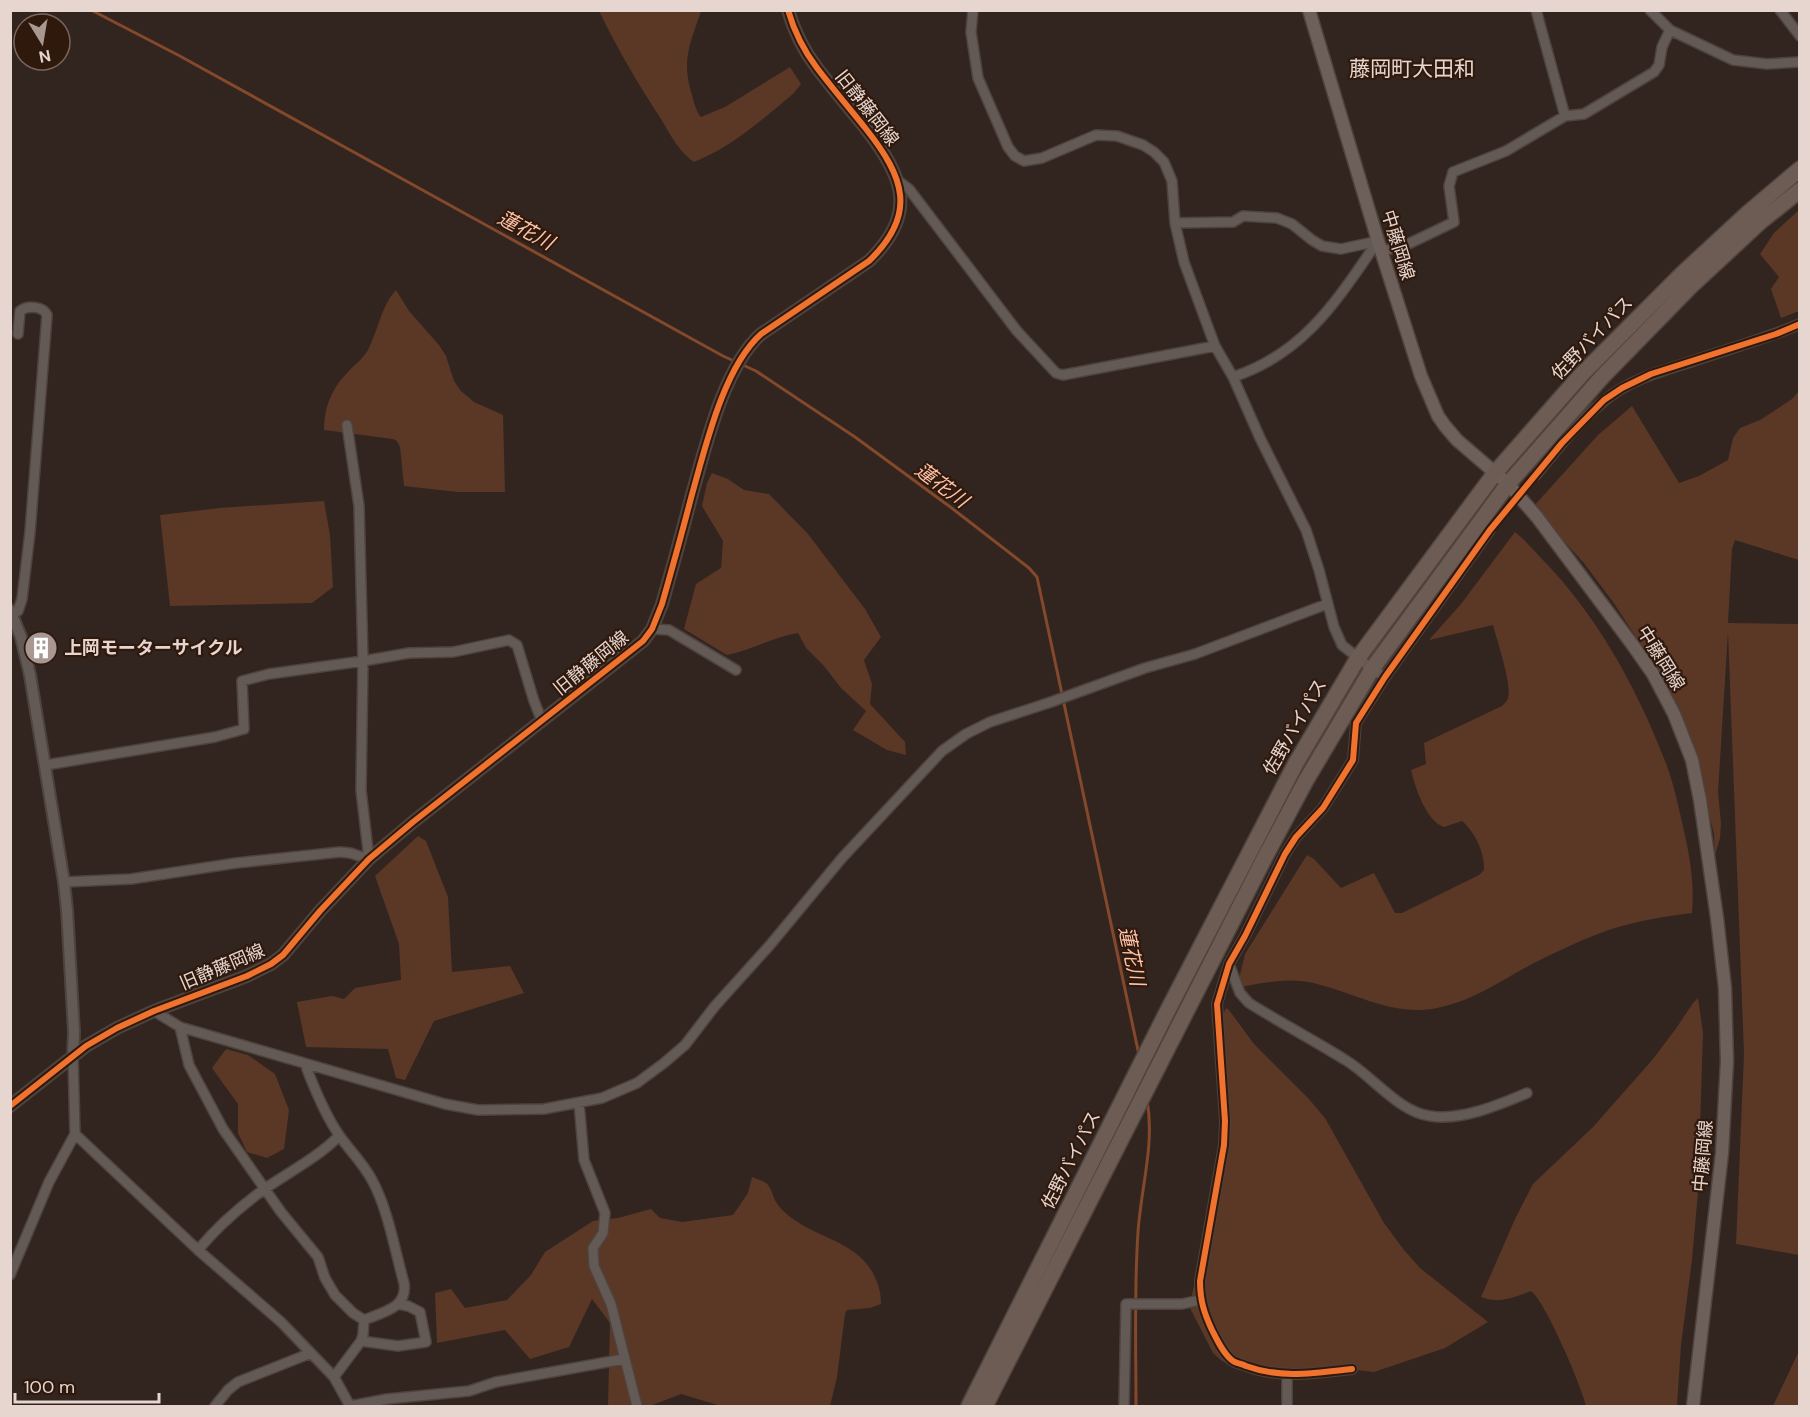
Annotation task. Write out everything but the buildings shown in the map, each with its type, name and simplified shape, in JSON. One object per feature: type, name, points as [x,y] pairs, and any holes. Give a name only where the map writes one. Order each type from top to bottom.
[{"type":"highway","name":"佐野バイパス","points":[[969,1407],[1290,773],[1358,658],[1495,473],[1581,375],[1682,274],[1800,169]]},
{"type":"highway","name":"佐野バイパス","points":[[985,1407],[1305,782],[1508,484],[1602,377],[1691,286],[1760,222],[1800,190]]},
{"type":"main road","name":"中藤岡線","points":[[1309,10],[1379,246],[1421,375],[1438,416],[1457,440],[1508,484],[1538,517],[1653,675],[1674,714],[1692,760],[1717,918],[1725,988],[1727,1061],[1722,1153],[1693,1407]]},
{"type":"street","name":"旧静藤岡線","points":[[10,1106],[100,1037],[154,1011],[247,976],[272,964],[283,955],[320,911],[369,859],[643,641],[652,629],[662,604],[704,451],[732,376],[748,348],[761,334],[857,271],[879,251],[892,235],[900,207],[900,190],[886,156],[807,53],[788,10]]},
{"type":"street","points":[[973,10],[971,32],[978,78],[1008,147],[1015,156],[1024,160],[1042,158],[1096,135],[1117,136],[1143,145],[1164,162],[1172,181],[1175,223],[1184,262],[1215,346],[1233,377],[1260,438],[1306,530],[1334,627],[1342,645],[1379,673]]},
{"type":"street","points":[[1536,10],[1565,116]]},
{"type":"street","points":[[1650,10],[1670,30],[1734,60],[1767,64],[1800,62]]},
{"type":"street","points":[[1780,10],[1800,36]]},
{"type":"street","points":[[1175,223],[1233,222],[1243,216],[1277,218],[1292,224],[1322,246],[1341,249],[1404,246],[1454,222],[1449,186],[1453,172],[1506,151],[1565,116],[1584,114],[1654,72],[1659,65],[1662,47],[1670,30]]},
{"type":"street","points":[[897,180],[909,189],[1017,331],[1056,373],[1063,375],[1215,346]]},
{"type":"street","points":[[1233,377],[1268,362],[1292,346],[1315,326],[1379,246]]},
{"type":"street","points":[[10,1275],[49,1182],[75,1134],[74,1032],[68,910],[30,675],[12,612],[18,611],[22,599],[30,532],[47,315],[45,311],[40,308],[24,308],[20,311],[18,334]]},
{"type":"street","points":[[1536,475],[1562,443],[1604,400],[1622,388],[1651,374],[1776,334],[1800,324]]},
{"type":"street","points":[[64,882],[131,879],[236,863],[340,852],[369,859],[360,781],[363,661],[359,506],[347,425]]},
{"type":"street","points":[[1352,1369],[1306,1375],[1287,1374],[1232,1361],[1219,1344],[1207,1320],[1200,1300],[1200,1281],[1224,1145],[1225,1121],[1218,1004],[1229,964],[1285,854],[1296,837],[1323,808],[1353,760],[1356,723],[1379,673],[1490,530]]},
{"type":"street","points":[[154,1011],[180,1027],[445,1104],[478,1110],[544,1109],[602,1098],[637,1083],[685,1045],[715,1006],[770,945],[842,858],[942,751],[966,734],[990,722],[1056,701],[1145,668],[1195,654],[1327,604]]},
{"type":"street","points":[[652,629],[669,630],[736,670]]},
{"type":"street","points":[[46,765],[215,737],[244,729],[242,681],[269,674],[409,653],[453,652],[509,640],[517,645],[542,721]]},
{"type":"street","points":[[1229,964],[1240,993],[1249,1003],[1348,1062],[1402,1105],[1424,1115],[1448,1117],[1494,1107],[1527,1094]]},
{"type":"street","points":[[180,1027],[184,1052],[223,1130],[264,1189],[318,1257],[325,1278],[335,1295],[353,1313],[364,1320]]},
{"type":"street","points":[[305,1064],[316,1094],[339,1136],[373,1181],[382,1202],[404,1282],[405,1291],[398,1304],[364,1320]]},
{"type":"street","points":[[579,1103],[584,1160],[605,1213],[603,1233],[593,1248],[594,1266],[611,1304],[637,1407]]},
{"type":"street","points":[[75,1134],[198,1250],[281,1322],[334,1377],[350,1406],[387,1399],[469,1391],[496,1383],[624,1359]]},
{"type":"street","points":[[198,1250],[242,1206],[264,1189],[318,1155],[339,1136]]},
{"type":"street","points":[[1124,1407],[1126,1304],[1182,1304],[1200,1300]]},
{"type":"street","points":[[361,1341],[399,1346],[426,1342],[420,1312],[398,1304]]},
{"type":"street","points":[[334,1377],[361,1341],[364,1320]]},
{"type":"street","points":[[215,1407],[228,1390],[238,1382],[311,1353]]},
{"type":"street","points":[[1287,1374],[1287,1407]]},
{"type":"shaded area","points":[[599,11],[701,11],[690,43],[687,71],[695,107],[701,117],[725,107],[790,67],[801,84],[794,93],[747,132],[721,149],[694,162],[671,137],[628,66]]},
{"type":"shaded area","points":[[1799,210],[1799,311],[1781,318],[1771,289],[1779,277],[1760,254],[1774,233]]},
{"type":"shaded area","points":[[396,290],[409,311],[439,345],[446,356],[454,381],[461,391],[474,402],[503,415],[505,492],[458,492],[404,486],[400,447],[397,441],[324,430],[325,414],[332,393],[368,350],[383,311]]},
{"type":"shaded area","points":[[1799,391],[1799,560],[1735,540],[1732,549],[1728,623],[1799,624],[1799,1255],[1736,1244],[1744,1054],[1728,632],[1718,792],[1721,823],[1715,855],[1714,834],[1694,754],[1681,719],[1650,658],[1583,562],[1533,507],[1598,435],[1632,406],[1679,483],[1699,476],[1728,460],[1733,438],[1740,428],[1760,420],[1792,399]]},
{"type":"shaded area","points":[[712,473],[728,479],[744,490],[769,494],[808,534],[865,609],[881,637],[864,660],[872,684],[870,704],[905,742],[906,755],[887,750],[853,730],[866,711],[841,688],[806,648],[798,633],[727,655],[684,629],[696,584],[721,568],[723,541],[702,506],[707,483]]},
{"type":"shaded area","points":[[324,501],[330,535],[333,587],[312,603],[170,606],[160,515],[220,508]]},
{"type":"shaded area","points":[[1515,532],[1561,579],[1579,602],[1612,651],[1640,702],[1672,780],[1691,867],[1692,913],[1633,923],[1598,934],[1536,962],[1476,995],[1437,1008],[1421,1010],[1391,1007],[1332,988],[1298,981],[1270,982],[1241,987],[1239,979],[1245,954],[1307,855],[1314,859],[1341,888],[1374,873],[1395,913],[1402,913],[1479,875],[1484,870],[1481,850],[1471,831],[1462,821],[1444,827],[1432,818],[1418,794],[1411,770],[1426,764],[1424,743],[1502,706],[1508,699],[1506,673],[1493,625],[1429,640],[1461,604]]},
{"type":"shaded area","points":[[418,836],[426,841],[448,897],[452,972],[510,966],[524,993],[434,1021],[405,1080],[396,1078],[388,1049],[306,1047],[297,1002],[332,996],[344,999],[355,988],[401,980],[399,944],[375,876]]},
{"type":"shaded area","points":[[1698,998],[1703,1033],[1698,1192],[1681,1345],[1677,1406],[1586,1406],[1571,1364],[1554,1327],[1531,1291],[1500,1300],[1481,1297],[1533,1184],[1593,1127],[1653,1059]]},
{"type":"shaded area","points":[[1226,1008],[1254,1044],[1325,1118],[1384,1223],[1404,1250],[1420,1268],[1488,1322],[1445,1348],[1374,1372],[1356,1370],[1290,1372],[1233,1366],[1222,1361],[1213,1353],[1190,1308],[1219,1156],[1221,1132],[1216,1051],[1220,1022]]},
{"type":"shaded area","points":[[226,1049],[248,1055],[275,1074],[289,1110],[284,1149],[267,1158],[247,1152],[238,1133],[238,1104],[212,1068]]},
{"type":"shaded area","points":[[752,1177],[768,1185],[777,1204],[789,1216],[856,1253],[873,1273],[878,1284],[881,1304],[870,1308],[847,1310],[845,1314],[837,1377],[830,1406],[721,1406],[681,1394],[650,1406],[608,1406],[610,1323],[592,1299],[569,1347],[530,1359],[505,1330],[437,1343],[435,1293],[451,1289],[465,1308],[507,1300],[531,1275],[545,1252],[593,1221],[618,1218],[651,1209],[660,1218],[682,1222],[733,1215],[748,1193]]},
{"type":"shaded area","points":[[1799,1351],[1799,1406],[1773,1406]]},
{"type":"waterway","name":"蓮花川","points":[[91,10],[178,55],[723,356],[756,371],[855,437],[1029,568],[1037,577],[1139,1055]]},
{"type":"waterway","name":"蓮花川","points":[[1136,1406],[1137,1254],[1148,1149],[1147,1100]]},
{"type":"tunnel","points":[[1490,530],[1536,475]]},
{"type":"cycle path","points":[[10,1106],[86,1046],[117,1028],[154,1011],[247,976],[271,964],[283,955],[320,911],[369,859],[643,641],[652,629],[662,604],[709,434],[736,367],[761,334],[869,261],[895,227],[900,211],[897,179],[889,163],[866,129],[812,61],[796,33],[788,10]]},
{"type":"cycle path","points":[[1352,1369],[1285,1374],[1259,1370],[1236,1362],[1221,1347],[1205,1312],[1200,1281],[1224,1145],[1225,1121],[1217,1004],[1229,964],[1285,854],[1296,837],[1323,808],[1353,760],[1356,723],[1385,677],[1490,530],[1562,443],[1604,400],[1622,388],[1651,374],[1776,334],[1800,324]]},
{"type":"place","name":"上岡モーターサイクル","points":[[41,648]]},
{"type":"district","name":"藤岡町大田和","points":[[1412,69]]}]
